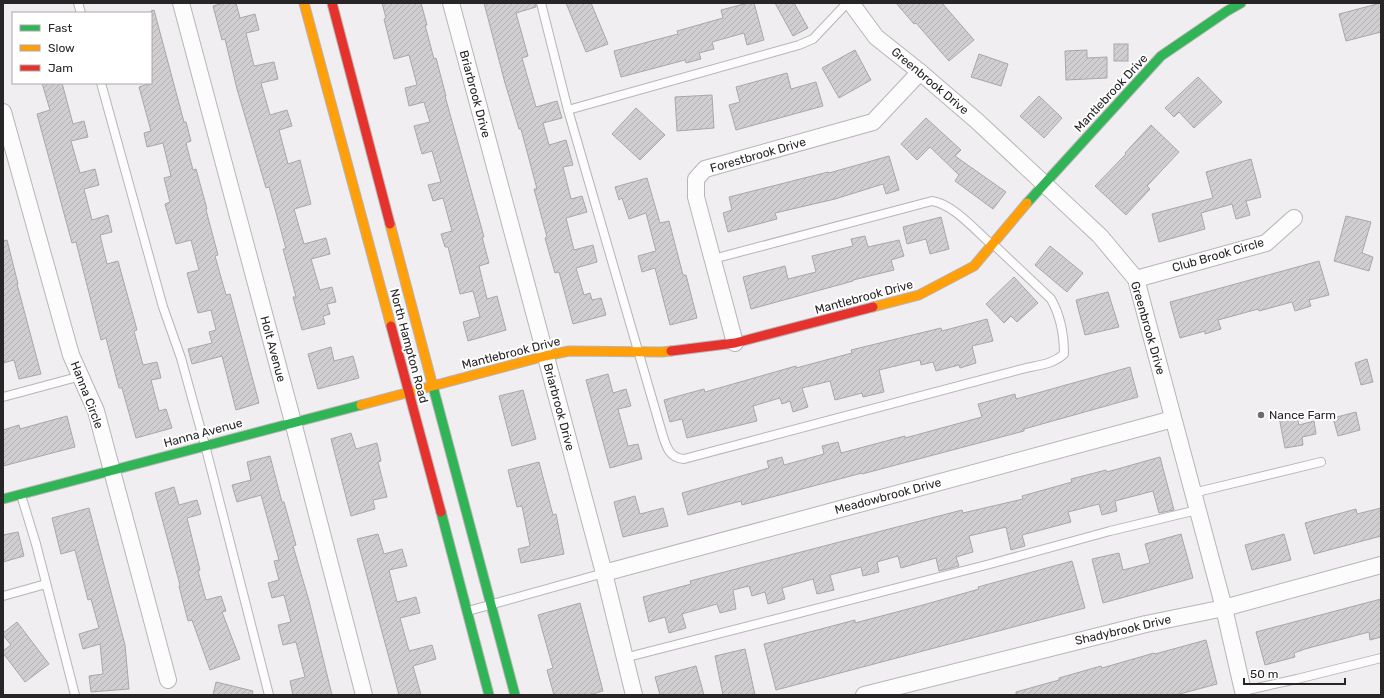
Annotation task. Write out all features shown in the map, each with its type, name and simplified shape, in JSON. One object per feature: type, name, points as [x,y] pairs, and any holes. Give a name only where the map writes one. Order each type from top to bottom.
[{"type":"main road","name":"North Hampton Road","points":[[304,3],[409,392],[488,695]]},
{"type":"main road","name":"North Hampton Road","points":[[332,3],[515,695]]},
{"type":"main road","name":"Mantlebrook Drive","points":[[409,392],[569,351],[662,352],[735,342],[919,295],[974,266],[1043,184],[1161,56],[1226,7],[1241,3]]},
{"type":"main road","name":"Hanna Avenue","points":[[3,498],[409,392]]},
{"type":"street","name":"Holt Avenue","points":[[181,3],[364,695]]},
{"type":"street","name":"Briarbrook Drive","points":[[451,3],[604,572],[634,695]]},
{"type":"street","name":"Greenbrook Drive","points":[[851,3],[876,37],[920,72],[977,121],[1100,236],[1136,279],[1224,608],[1243,691]]},
{"type":"street","name":"Forestbrook Drive","points":[[735,342],[696,197],[696,179],[705,169],[874,122],[920,72]]},
{"type":"street","name":"Hanna Circle","points":[[3,112],[71,355],[96,411],[168,680]]},
{"type":"street","name":"Club Brook Circle","points":[[1136,279],[1266,243],[1294,218]]},
{"type":"street","name":"Meadowbrook Drive","points":[[604,572],[1173,419]]},
{"type":"street","name":"Shadybrook Drive","points":[[864,695],[1146,624],[1224,608],[1381,565]]},
{"type":"lane","points":[[540,3],[568,110],[667,450],[678,458],[684,458],[786,433],[1049,363],[1057,360],[1064,354],[1064,339],[1056,309],[1051,299],[992,244],[952,210],[940,203],[932,201],[713,259]]},
{"type":"lane","points":[[568,110],[799,45],[813,39],[847,3]]},
{"type":"lane","points":[[101,84],[164,307],[181,358],[205,445],[269,695]]},
{"type":"lane","points":[[3,397],[81,376]]},
{"type":"lane","points":[[1193,494],[1321,462]]},
{"type":"lane","points":[[21,494],[36,544],[75,695]]},
{"type":"lane","points":[[624,658],[990,564],[1110,531],[1197,510]]},
{"type":"lane","points":[[466,611],[604,572]]},
{"type":"lane","points":[[3,596],[46,584]]},
{"type":"lane","points":[[1243,691],[1381,658]]},
{"type":"building","points":[[224,3],[236,3],[240,18],[255,14],[259,30],[246,33],[254,66],[274,62],[278,79],[261,83],[270,115],[287,110],[292,126],[279,130],[288,164],[300,160],[311,204],[294,209],[304,244],[326,238],[330,254],[311,259],[320,290],[332,287],[336,302],[327,304],[330,314],[323,316],[325,324],[302,330],[293,297],[296,297],[283,249],[286,249],[269,187],[266,188],[237,89],[225,39],[222,40],[213,6]]},
{"type":"building","points":[[382,3],[421,3],[434,59],[436,58],[484,237],[482,237],[489,263],[479,266],[487,299],[497,296],[506,330],[468,341],[463,322],[480,317],[473,291],[460,294],[448,247],[445,247],[441,234],[452,231],[443,198],[433,201],[428,185],[441,182],[432,151],[422,154],[414,126],[430,122],[424,102],[409,106],[405,88],[417,85],[409,55],[394,59],[384,19],[386,18]]},
{"type":"building","points":[[484,3],[536,3],[536,7],[516,13],[528,56],[522,58],[536,107],[557,101],[562,118],[543,123],[549,145],[566,140],[573,165],[563,167],[571,199],[582,196],[587,212],[566,218],[574,250],[593,245],[597,262],[576,268],[584,295],[590,293],[592,300],[601,298],[606,315],[573,324],[559,272],[555,273],[545,238],[547,237],[534,189],[537,189],[521,129],[519,129],[505,83]]},
{"type":"building","points":[[566,3],[591,3],[608,44],[586,52]]},
{"type":"building","points":[[748,3],[754,3],[764,40],[747,45],[744,33],[712,42],[714,49],[699,53],[701,59],[686,63],[685,60],[621,77],[614,51],[678,34],[677,31],[723,18],[721,10]]},
{"type":"building","points":[[775,3],[794,3],[808,28],[793,36]]},
{"type":"building","points":[[896,3],[942,3],[974,40],[949,61],[916,23],[914,24]]},
{"type":"building","points":[[1381,3],[1381,32],[1346,41],[1339,14]]},
{"type":"building","points":[[154,10],[184,122],[186,122],[191,141],[186,143],[193,170],[196,169],[207,209],[206,210],[218,255],[215,256],[226,295],[230,294],[259,403],[236,410],[222,356],[192,364],[188,349],[212,343],[209,332],[216,330],[211,310],[198,313],[187,273],[199,270],[191,240],[176,244],[165,204],[170,202],[164,178],[171,176],[163,143],[147,147],[144,133],[151,131],[139,87],[152,84],[151,11]]},
{"type":"building","points":[[1114,44],[1128,44],[1128,61],[1114,61]]},
{"type":"building","points":[[855,50],[871,80],[839,98],[822,68]]},
{"type":"building","points":[[1087,50],[1087,58],[1107,57],[1107,78],[1066,80],[1065,51]]},
{"type":"building","points":[[979,54],[1008,64],[1001,86],[971,77]]},
{"type":"building","points":[[787,73],[791,89],[816,82],[823,106],[736,130],[729,105],[740,102],[736,87]]},
{"type":"building","points":[[1198,77],[1222,102],[1194,128],[1179,112],[1174,117],[1165,108]]},
{"type":"building","points":[[42,84],[62,84],[73,124],[84,121],[88,137],[71,141],[80,173],[95,169],[99,185],[84,189],[92,220],[108,215],[112,232],[100,235],[107,264],[118,261],[137,330],[134,331],[143,365],[157,362],[161,378],[151,380],[159,411],[166,409],[172,428],[136,438],[122,388],[119,388],[106,338],[101,340],[76,242],[72,243],[37,114],[50,110]]},
{"type":"building","points":[[712,95],[714,128],[677,131],[675,97]]},
{"type":"building","points":[[1039,96],[1062,118],[1044,138],[1020,116]]},
{"type":"building","points":[[636,108],[665,135],[640,160],[612,134]]},
{"type":"building","points":[[926,118],[961,150],[955,156],[1006,192],[993,209],[955,181],[959,175],[930,147],[917,160],[901,144]]},
{"type":"building","points":[[1151,125],[1179,152],[1147,186],[1150,189],[1126,215],[1095,186]]},
{"type":"building","points":[[889,156],[899,190],[886,194],[883,184],[835,199],[775,213],[777,219],[728,232],[723,213],[732,210],[729,197],[828,172],[829,173]]},
{"type":"building","points":[[1251,159],[1261,197],[1246,201],[1250,215],[1236,219],[1232,204],[1201,213],[1205,229],[1159,242],[1152,214],[1213,198],[1206,172]]},
{"type":"building","points":[[647,178],[660,223],[669,221],[683,275],[686,275],[697,318],[670,325],[655,268],[642,272],[638,256],[656,251],[646,213],[629,219],[622,198],[619,200],[615,187]]},
{"type":"building","points":[[1346,216],[1371,222],[1362,253],[1373,257],[1369,271],[1334,261]]},
{"type":"building","points":[[941,217],[949,249],[930,254],[926,239],[907,244],[903,227]]},
{"type":"building","points":[[865,236],[868,247],[899,240],[904,256],[891,260],[894,270],[751,309],[743,277],[785,266],[788,279],[816,272],[812,256],[853,246],[851,239]]},
{"type":"building","points":[[7,240],[41,374],[19,379],[14,360],[3,363],[3,241]]},
{"type":"building","points":[[1050,246],[1083,273],[1067,292],[1035,265]]},
{"type":"building","points":[[1319,261],[1329,295],[1309,300],[1311,306],[1295,311],[1292,302],[1259,311],[1258,309],[1218,320],[1221,329],[1205,334],[1205,331],[1180,338],[1170,302]]},
{"type":"building","points":[[1014,277],[1038,303],[1017,322],[1011,316],[1004,323],[986,304]]},
{"type":"building","points":[[1108,292],[1119,327],[1085,335],[1076,300]]},
{"type":"building","points":[[987,319],[993,341],[972,346],[976,363],[960,368],[959,365],[936,371],[933,362],[921,365],[920,360],[879,370],[884,392],[863,397],[862,393],[835,400],[830,381],[802,388],[808,407],[793,412],[790,401],[782,404],[780,398],[753,406],[757,421],[687,438],[682,419],[670,422],[664,400],[704,389],[705,392],[796,366],[796,368],[852,353],[851,350],[941,328],[942,331]]},
{"type":"building","points":[[331,347],[334,361],[353,356],[359,378],[318,389],[308,354]]},
{"type":"building","points":[[1367,359],[1373,382],[1361,385],[1355,363]]},
{"type":"building","points":[[1130,367],[1138,397],[1024,429],[1024,431],[862,474],[742,505],[741,501],[688,515],[682,493],[769,468],[767,461],[782,457],[784,465],[824,454],[822,446],[838,442],[841,453],[905,436],[905,438],[982,417],[978,404],[1015,394],[1016,399]]},
{"type":"building","points":[[608,374],[613,393],[626,389],[631,406],[618,409],[628,446],[638,444],[642,459],[610,468],[586,380]]},
{"type":"building","points":[[523,390],[536,439],[512,446],[499,396]]},
{"type":"building","points":[[1356,412],[1360,430],[1338,436],[1333,418]]},
{"type":"building","points":[[1296,413],[1299,425],[1314,421],[1316,434],[1302,437],[1303,445],[1285,448],[1279,417]]},
{"type":"building","points":[[67,416],[75,447],[3,466],[3,430],[19,425],[20,429]]},
{"type":"building","points":[[351,433],[356,449],[377,443],[381,461],[378,462],[387,497],[373,500],[375,509],[351,516],[331,439]]},
{"type":"building","points":[[270,456],[282,502],[284,502],[296,545],[293,546],[309,601],[332,695],[293,695],[290,681],[305,677],[296,642],[283,645],[278,625],[291,622],[284,595],[272,598],[268,583],[279,580],[274,561],[279,560],[261,495],[237,502],[232,485],[251,480],[247,462]]},
{"type":"building","points":[[1160,457],[1174,510],[1159,513],[1153,491],[1115,501],[1117,511],[1102,515],[1099,504],[1068,512],[1071,522],[1022,535],[1025,546],[1011,550],[1006,527],[969,536],[973,552],[956,557],[959,566],[939,571],[936,558],[901,568],[898,556],[877,562],[879,572],[863,576],[861,567],[830,575],[834,590],[817,594],[813,579],[782,588],[785,599],[768,604],[765,592],[752,596],[749,586],[733,590],[736,609],[720,613],[717,604],[682,614],[686,628],[669,633],[665,617],[649,622],[643,597],[691,584],[690,581],[962,510],[963,513],[1023,499],[1022,496],[1072,482],[1071,479],[1106,470],[1107,472]]},
{"type":"building","points":[[539,462],[553,515],[556,514],[564,554],[521,563],[518,549],[530,546],[522,506],[517,507],[508,470]]},
{"type":"building","points":[[174,487],[179,505],[197,500],[201,514],[187,518],[200,570],[198,571],[206,600],[221,596],[226,611],[222,612],[240,659],[210,670],[192,620],[188,621],[180,585],[155,493]]},
{"type":"building","points":[[635,496],[640,514],[663,508],[668,526],[623,537],[614,502]]},
{"type":"building","points":[[89,508],[125,645],[129,689],[91,692],[89,676],[103,674],[100,644],[83,649],[79,634],[99,628],[91,599],[88,600],[75,550],[61,554],[52,518]]},
{"type":"building","points":[[1381,508],[1381,536],[1314,554],[1305,523],[1356,509],[1357,514]]},
{"type":"building","points":[[18,532],[24,556],[3,562],[3,535]]},
{"type":"building","points":[[378,534],[384,554],[402,549],[407,566],[389,570],[397,602],[416,597],[420,613],[400,618],[409,651],[432,645],[436,659],[413,666],[421,695],[399,695],[357,539]]},
{"type":"building","points":[[1181,534],[1193,578],[1103,603],[1092,559],[1119,553],[1123,570],[1150,563],[1145,544]]},
{"type":"building","points":[[1284,534],[1291,560],[1252,570],[1245,545]]},
{"type":"building","points":[[1072,561],[1085,608],[776,690],[764,644],[855,620],[855,623],[923,605],[979,589],[978,587]]},
{"type":"building","points":[[1381,599],[1381,637],[1370,640],[1369,632],[1305,649],[1294,653],[1295,657],[1265,665],[1256,632]]},
{"type":"building","points":[[580,603],[603,691],[589,695],[554,695],[547,670],[553,668],[538,615]]},
{"type":"building","points":[[17,622],[49,664],[25,682],[3,653],[3,651],[11,645],[3,633]]},
{"type":"building","points":[[1206,640],[1217,684],[1176,695],[1016,695],[1016,692],[1059,680],[1059,678]]},
{"type":"building","points":[[745,649],[755,695],[723,695],[715,656]]},
{"type":"building","points":[[696,666],[704,695],[660,695],[655,677]]},
{"type":"building","points":[[216,682],[253,691],[252,695],[213,695]]},
{"type":"traffic: fast","points":[[1027,203],[1161,56],[1241,3]]},
{"type":"traffic: fast","points":[[432,383],[515,695]]},
{"type":"traffic: fast","points":[[3,499],[361,405]]},
{"type":"traffic: fast","points":[[441,512],[489,695]]},
{"type":"traffic: slow","points":[[304,3],[391,326]]},
{"type":"traffic: slow","points":[[873,307],[919,295],[974,266],[1027,203]]},
{"type":"traffic: slow","points":[[390,224],[432,383]]},
{"type":"traffic: slow","points":[[361,405],[569,351],[671,351]]},
{"type":"traffic: jam","points":[[332,3],[390,224]]},
{"type":"traffic: jam","points":[[671,351],[735,343],[873,307]]},
{"type":"traffic: jam","points":[[391,326],[441,512]]},
{"type":"place","name":"Nance Farm","points":[[1261,415]]}]
